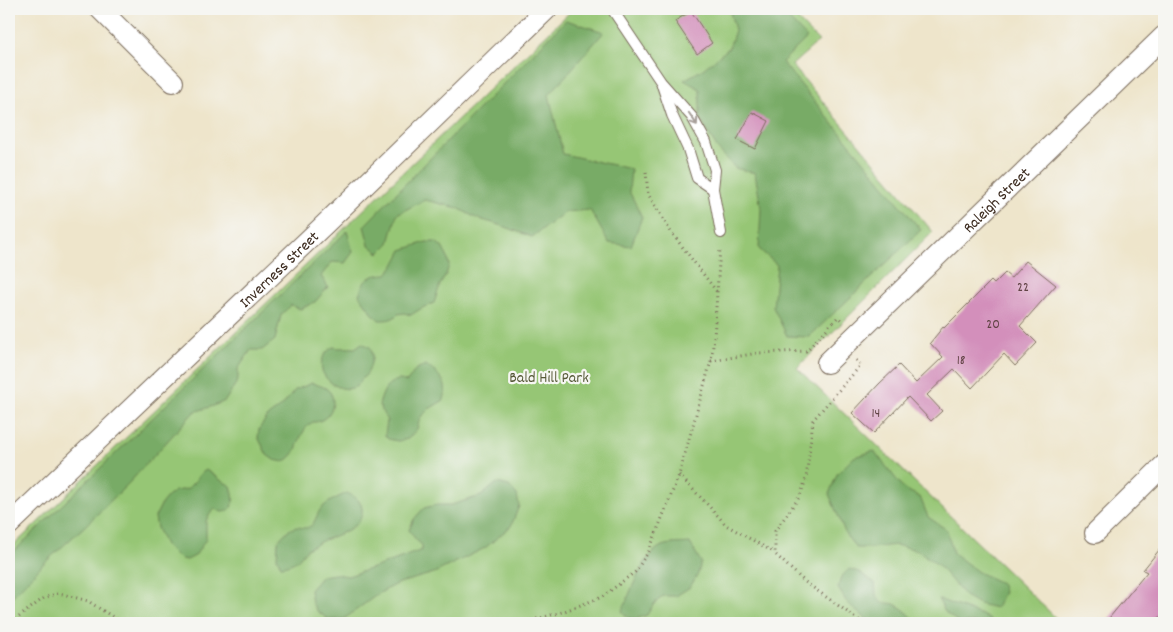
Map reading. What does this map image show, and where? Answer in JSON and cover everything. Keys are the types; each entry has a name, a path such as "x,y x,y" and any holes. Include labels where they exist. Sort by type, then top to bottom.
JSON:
{"street":[{"path":"100,9 173,82"},
{"name":"Inverness Street","path":"9,525 324,225 547,9"},
{"name":"Raleigh Street","path":"827,363 1164,36"},
{"path":"1095,533 1164,465"}],"lane":[{"path":"612,9 661,82 692,117 706,142 715,170 713,190 721,233"},
{"path":"661,82 672,115 688,149 697,178 713,190"}],"path":[{"path":"646,172 648,194 671,232 718,293"},
{"path":"522,623 562,612 602,597 635,572 649,551 679,475 711,361 718,293 721,233"},
{"path":"711,361 758,353 806,351 838,317 856,335"},
{"path":"775,554 775,531 800,496 806,479 813,420 861,365 842,349"},
{"path":"679,475 726,525 775,554 804,582 863,623"},
{"path":"11,623 44,598 59,593 88,602 122,623"}],"green space":[{"name":"Bald Hill Park","path":"573,9 787,9 819,41 792,65 933,232 797,368 1061,623 9,623 9,550"},
{"path":"729,9 779,9 807,38 782,62 921,230 809,337 787,336 773,307 777,265 759,249 761,208 755,173 735,168 717,148 700,119 700,89 684,80 703,69 729,48 735,30"},
{"path":"566,20 604,32 549,95 563,154 631,169 629,191 642,217 631,246 609,243 590,210 565,212 532,237 476,218 458,208 425,200 397,214 389,243 379,253 369,245 364,226"},
{"path":"347,231 353,252 345,263 332,262 321,276 328,287 315,302 300,309 291,305 281,315 275,340 262,350 251,350 238,369 238,380 225,401 194,412 129,483 42,565 9,600 9,556"},
{"path":"426,242 436,242 442,247 449,265 434,303 411,315 404,313 390,319 379,320 359,295 363,285 368,278 387,274 402,250"},
{"path":"362,343 370,347 372,353 372,361 367,374 357,386 349,389 333,384 322,371 321,363 325,355 333,347 355,348"},
{"path":"426,365 444,383 444,400 429,409 420,418 417,429 408,439 398,441 388,439 385,435 387,421 379,405 383,393 391,383 399,380 407,382 416,369"},
{"path":"312,383 327,389 331,394 333,405 331,410 323,419 313,422 305,428 293,455 284,462 274,460 267,455 258,437 259,429 268,416 282,406 295,390"},
{"path":"874,451 904,489 920,497 928,517 947,530 953,553 978,572 1001,583 1004,592 996,608 979,604 965,596 938,565 917,550 895,545 856,548 846,535 829,494 837,474 854,457"},
{"path":"206,470 231,486 233,502 229,511 222,512 215,509 210,514 206,521 206,539 195,556 187,560 181,559 165,545 157,528 155,517 168,496 175,491 187,489"},
{"path":"497,483 509,486 517,495 519,506 511,526 485,548 434,573 396,584 378,594 344,619 329,620 317,611 312,603 310,590 322,576 335,574 348,576 422,550 422,545 409,530 414,519 424,508 436,505 451,505 481,496"},
{"path":"347,493 360,503 362,509 358,522 345,531 308,548 295,562 281,566 277,558 278,541 282,536 294,528 311,526 323,507"},
{"path":"690,543 701,562 698,574 690,587 676,596 663,596 653,605 647,615 636,619 628,618 622,611 638,575 649,557 662,546"},
{"path":"849,569 859,572 875,583 876,595 882,603 897,605 917,623 872,623 855,610 846,601 838,588 841,577"},
{"path":"938,599 982,615 995,623 959,623 945,612"}],"building":[{"path":"691,11 712,43 697,54 675,21"},
{"path":"752,112 769,121 755,149 737,140"},
{"path":"1026,261 1056,285 1020,326 1037,343 1015,366 1004,354 972,388 954,369 927,395 942,411 931,421 908,397 874,433 852,413 899,365 916,383 943,357 930,343 943,327 991,281 994,284 1005,273 1011,278"},
{"path":"1164,544 1164,612 1155,623 1105,623 1147,572 1143,570"}]}
